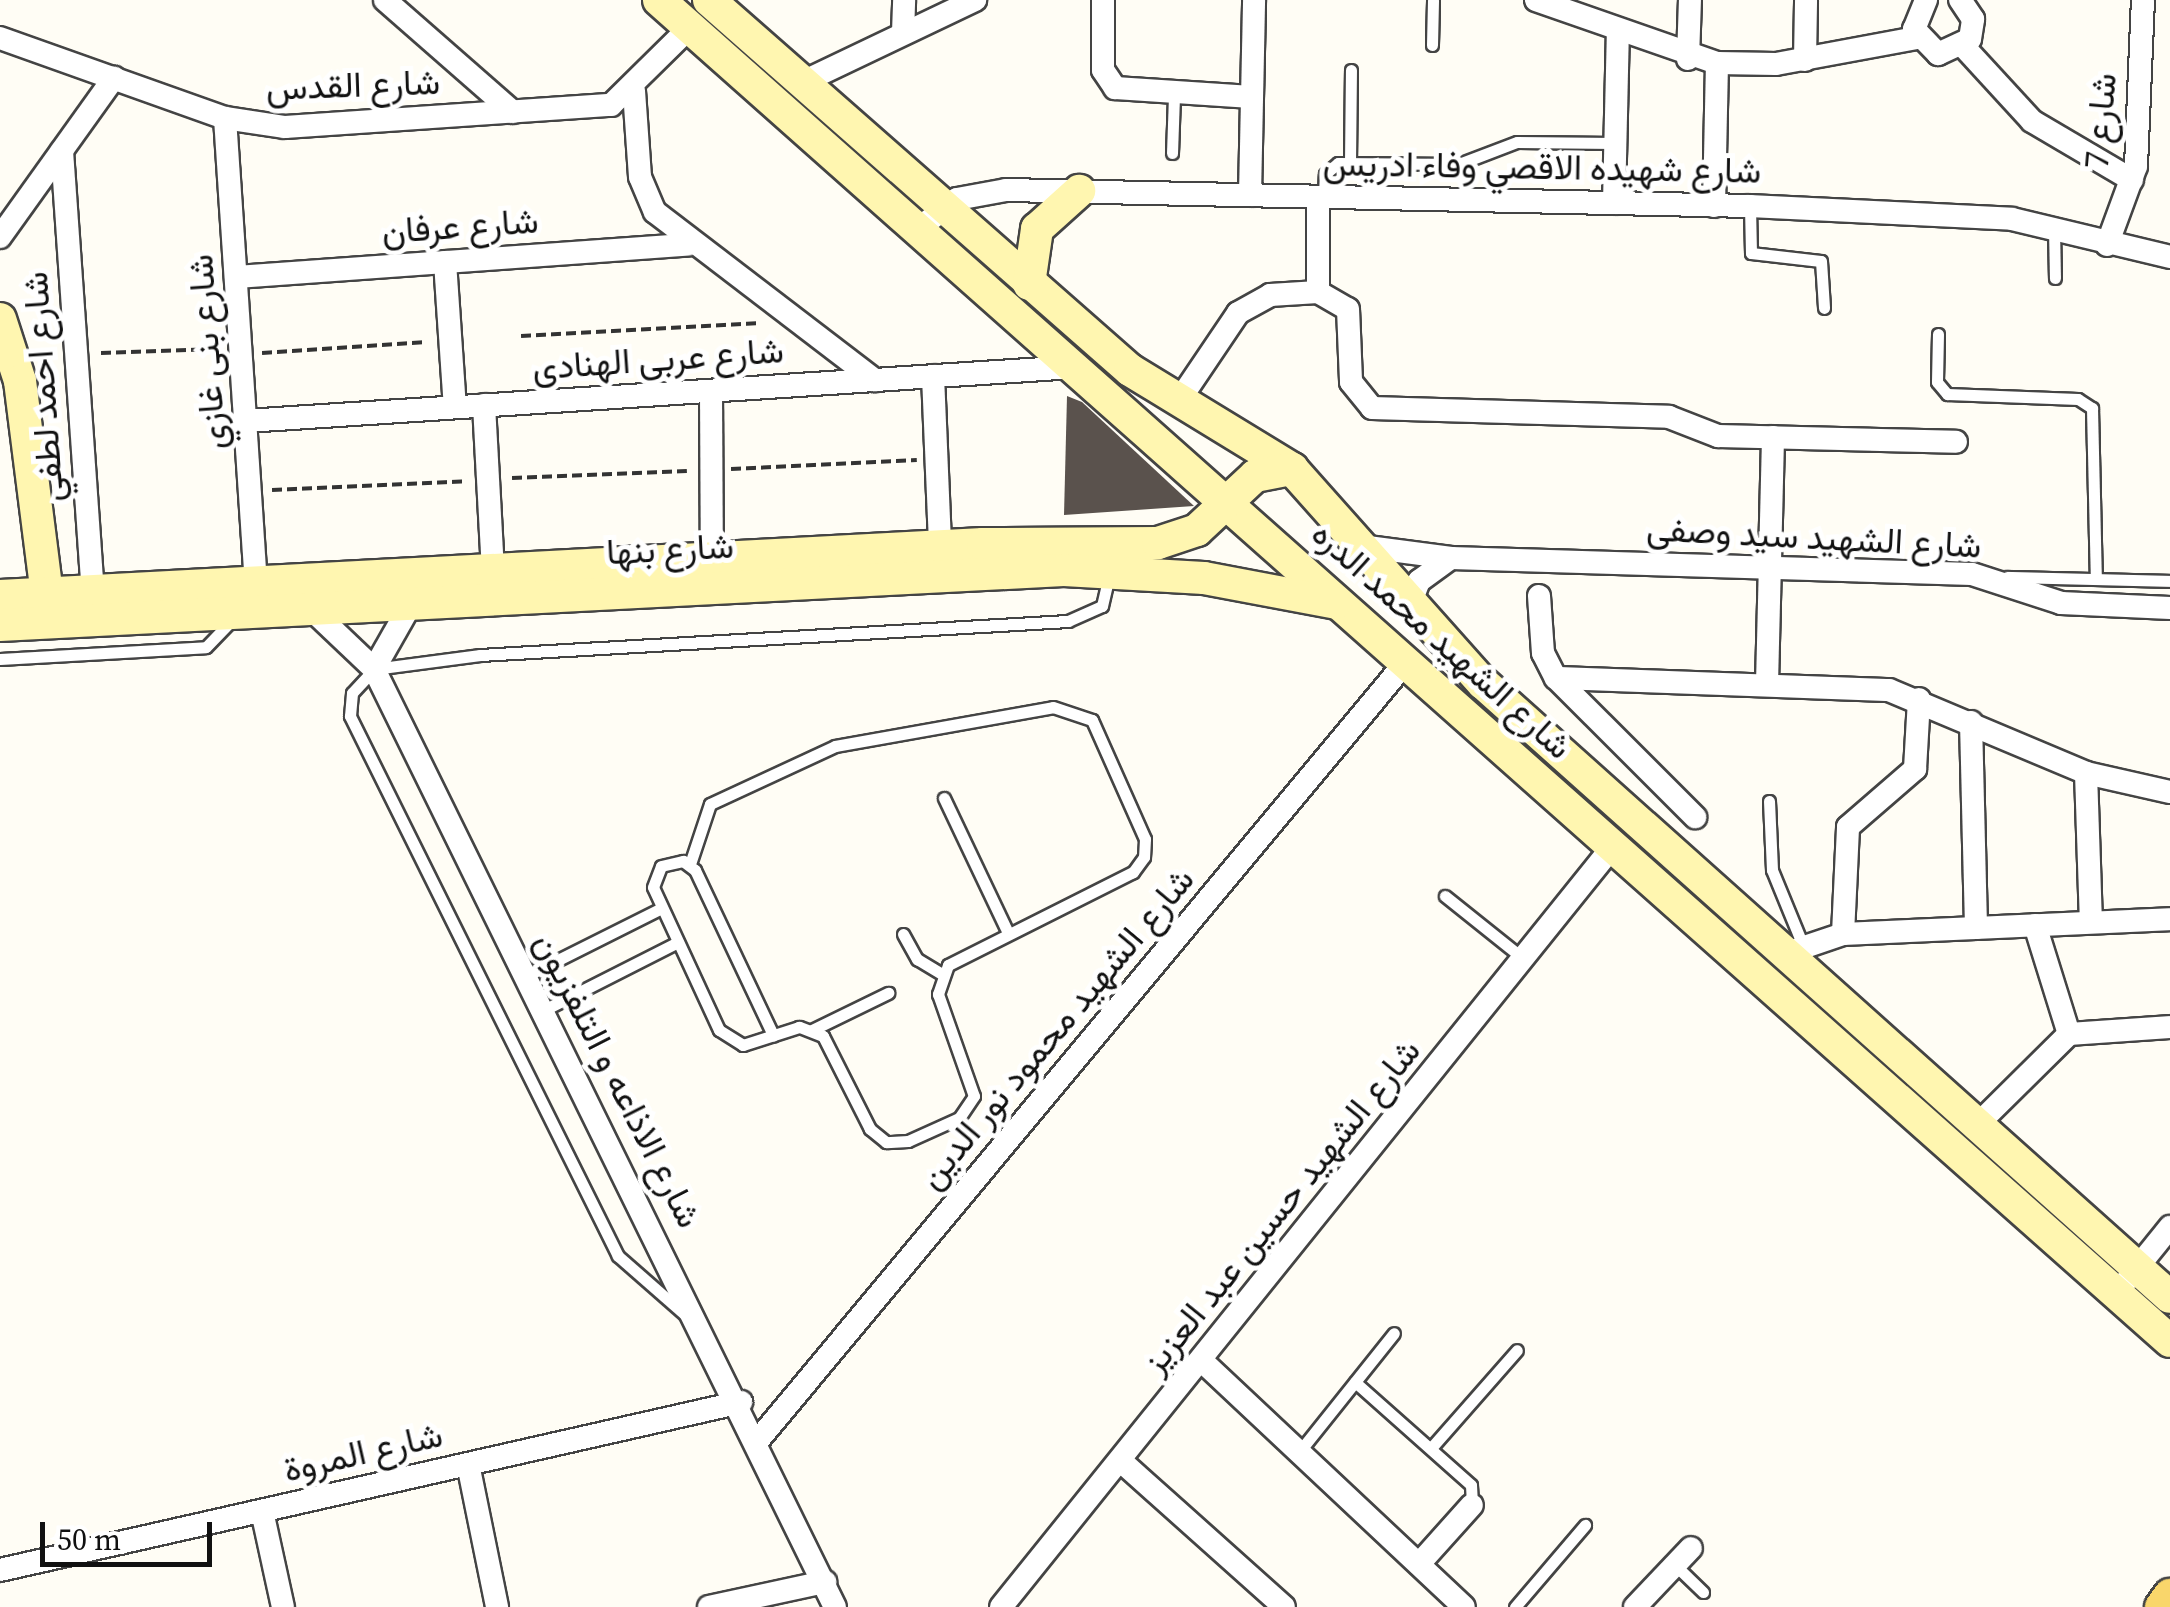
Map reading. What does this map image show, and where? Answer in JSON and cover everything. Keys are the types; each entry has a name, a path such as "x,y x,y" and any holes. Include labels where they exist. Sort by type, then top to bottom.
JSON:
{"main road":[{"name":"شارع الشهيد محمد الدره","path":"658,0 930,218 1028,284 1178,402 1292,469 1409,606 1483,683 1793,949 1954,1121 2127,1281 2170,1297"},
{"name":"شارع الشهيد محمد الدره","path":"709,0 804,82 1074,367 1613,846 1954,1121 2127,1281 2170,1341"},
{"path":"1028,284 1038,229 1078,192"},
{"path":"0,320 20,380 48,608"},
{"name":"شارع بنها","path":"0,625 48,608 256,582 940,546 1158,544 1197,530 1255,476 1292,469"},
{"name":"شارع بنها","path":"94,605 236,610 1110,571 1342,604"},
{"name":"شارع بنها","path":"0,596 48,608"},
{"path":"1460,710 1483,683"},
{"path":"2162,1607 2170,1596"}],"street":[{"path":"385,0 513,112"},
{"path":"903,33 904,0"},
{"path":"804,82 974,0"},
{"path":"1102,0 1108,80 1125,92 1252,98"},
{"path":"1250,195 1254,0"},
{"path":"1536,0 1688,59 1718,63 1805,60 1916,38 1938,54 1964,47"},
{"path":"1688,59 1690,0"},
{"path":"1805,60 1806,0"},
{"path":"1916,38 1914,21 1926,0"},
{"name":"شارع 7","path":"2108,245 2132,180 2143,0"},
{"path":"1964,47 1974,20 1965,1"},
{"path":"690,28 634,92 642,187 688,245 875,380"},
{"path":"1614,203 1618,30"},
{"name":"شارع القدس","path":"0,38 226,118 285,127 604,106 634,92"},
{"path":"1964,47 2032,121 2132,180"},
{"path":"1714,206 1718,63"},
{"path":"0,237 114,78"},
{"name":"شارع بنى غازي","path":"226,118 256,582"},
{"name":"شارع احمد لطفي","path":"62,151 94,605"},
{"name":"شارع شهيده الاقصي وفاء ادريس","path":"930,218 989,191 1750,206 2054,228 2108,245 2170,257"},
{"path":"1318,292 1321,197"},
{"name":"شارع عرفان","path":"237,277 688,245"},
{"path":"445,262 455,407"},
{"path":"1178,402 1238,313 1270,295 1318,292 1348,309 1352,382 1372,408 1669,418 1718,436 1956,442"},
{"name":"شارع عربى الهنادى","path":"246,421 1074,367"},
{"path":"933,376 940,546"},
{"path":"710,391 712,558"},
{"path":"484,405 493,569"},
{"path":"1768,684 1773,437"},
{"name":"شارع الشهيد سيد وصفى","path":"1359,545 1451,558 1987,576 2062,603 2170,608"},
{"path":"1409,606 1419,582 1451,558"},
{"path":"1539,596 1543,654 1556,678 1695,817"},
{"path":"374,668 412,602"},
{"name":"شارع الاذاعه و التلفزيون","path":"309,607 374,668 741,1402 836,1607"},
{"name":"شارع الشهيد محمود نور الدين","path":"759,1439 1406,662"},
{"path":"1556,678 1768,684 1919,699 2086,773 2170,792"},
{"path":"1843,934 1848,826 1915,769 1919,699"},
{"path":"1970,722 1976,928"},
{"path":"2086,773 2091,922"},
{"name":"شارع الشهيد حسين عبد العزيز","path":"1001,1607 1122,1462 1613,846"},
{"path":"1793,949 1843,934 2170,919"},
{"path":"2035,925 2069,1034"},
{"path":"1954,1121 2069,1034 2170,1027"},
{"path":"2127,1281 2170,1227"},
{"path":"1202,1361 1464,1607"},
{"name":"شارع المروة","path":"0,1570 741,1402"},
{"path":"1122,1462 1281,1606"},
{"path":"468,1464 498,1607"},
{"path":"1418,1564 1472,1505"},
{"path":"262,1511 283,1607"},
{"path":"1635,1607 1683,1556"},
{"path":"709,1607 825,1582"}],"lane":[{"path":"1432,45 1434,0"},
{"path":"1350,163 1352,70"},
{"path":"1172,153 1174,96"},
{"path":"1321,197 1328,169 1350,163 1459,164 1517,142 1616,143"},
{"path":"1750,206 1751,253 1821,262 1824,308"},
{"path":"2054,228 2055,278"},
{"path":"1938,334 1937,382 1948,394 2078,399 2092,408 2096,579"},
{"path":"704,1328 640,1285 618,1256 350,716 352,693 374,668 1068,622 1102,606 1110,571"},
{"path":"1987,576 2170,582"},
{"path":"0,659 206,647 228,633 236,610"},
{"path":"773,1035 690,864 710,804 835,746 922,724 1053,707 1087,712 1145,839 1144,857 1133,872 1008,933 942,974"},
{"path":"944,798 1008,933"},
{"path":"1769,802 1770,860 1793,949"},
{"path":"690,864 667,862 656,872 662,908 726,1038 744,1044 812,1030 888,993"},
{"path":"1445,896 1524,959"},
{"path":"526,976 662,908"},
{"path":"903,934 916,958 942,974"},
{"path":"544,1010 678,942"},
{"path":"812,1030 831,1046 876,1137 908,1141 959,1118 974,1096 940,1004 942,974"},
{"path":"1299,1452 1394,1332"},
{"path":"1431,1448 1517,1350"},
{"path":"1355,1382 1471,1485 1472,1505"},
{"path":"1515,1607 1586,1525"},
{"path":"1683,1556 1702,1592"}],"path":[{"path":"521,336 794,321"},
{"path":"76,354 242,351 450,340"},
{"path":"251,491 488,480"}],"building":[{"path":"1067,396 1082,402 1194,506 1064,515"}]}
